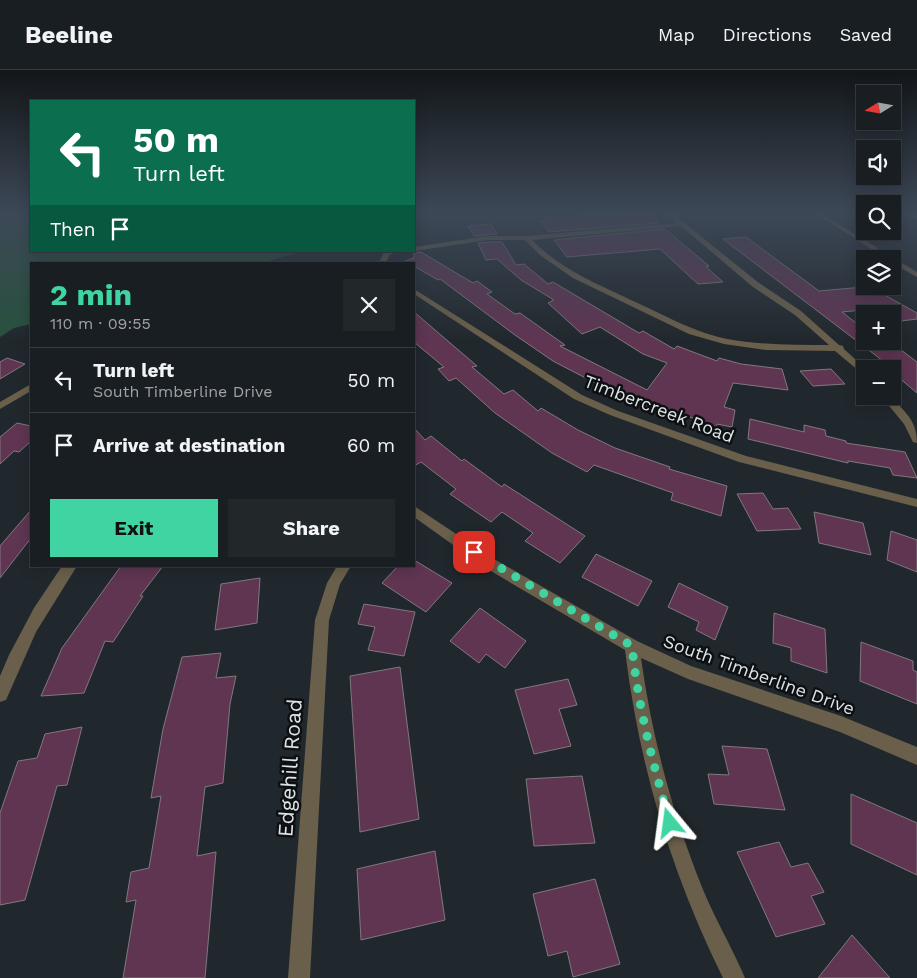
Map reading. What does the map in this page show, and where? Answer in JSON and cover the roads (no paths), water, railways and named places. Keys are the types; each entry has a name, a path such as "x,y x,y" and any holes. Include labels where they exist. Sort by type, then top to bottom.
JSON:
{"street":[{"path":"544,255 576,276 692,332 724,341 766,347 840,348"},
{"path":"721,255 756,284 798,313 856,363"},
{"name":"Timbercreek Road","path":"415,292 578,397 614,413 743,459 917,503"},
{"path":"0,406 30,388"},
{"path":"894,405 908,422 917,439"},
{"name":"South Timberline Drive","path":"415,512 489,563 632,646 688,672 841,724 917,756"},
{"path":"0,694 30,626 50,591 69,567"},
{"name":"Edgehill Road","path":"299,978 322,620 334,583 343,567"},
{"path":"632,646 637,691 648,748 670,823 708,928 734,978"}],"lane":[{"path":"901,265 917,275"}]}
